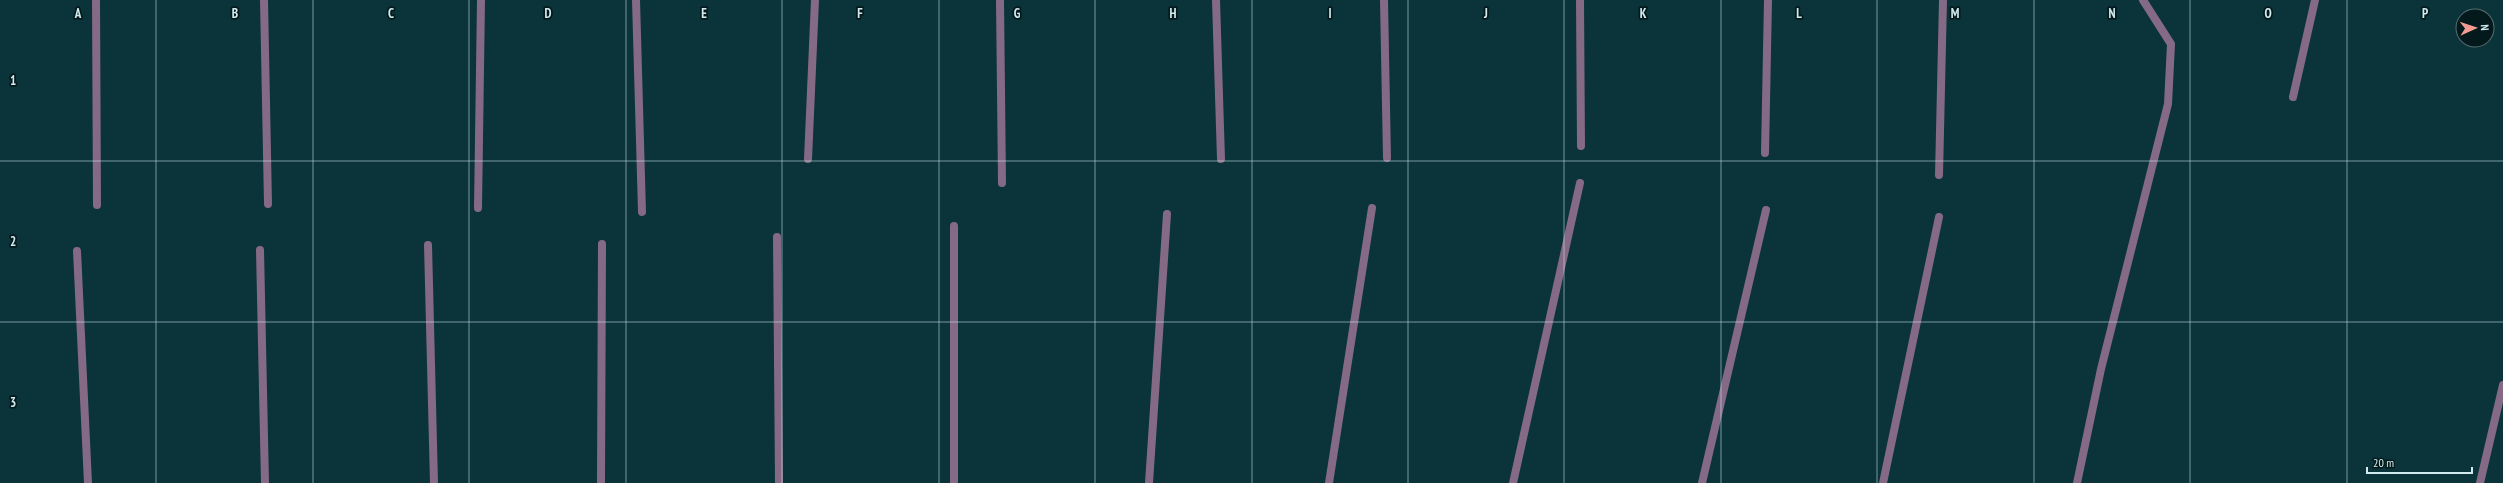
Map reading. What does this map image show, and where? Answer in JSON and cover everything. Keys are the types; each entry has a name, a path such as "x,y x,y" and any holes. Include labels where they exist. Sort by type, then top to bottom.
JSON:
{"street":[{"path":"96,0 97,205"},
{"path":"264,0 268,204"},
{"path":"478,208 481,0"},
{"path":"636,0 642,212"},
{"path":"808,159 815,0"},
{"path":"1000,0 1002,183"},
{"path":"1216,0 1221,159"},
{"path":"1384,0 1387,158"},
{"path":"1580,0 1581,146"},
{"path":"1765,153 1768,0"},
{"path":"1939,175 1943,0"},
{"path":"2077,483 2103,362 2168,104 2171,44 2143,0"},
{"path":"2293,97 2315,0"},
{"path":"1513,483 1580,183"},
{"path":"1329,483 1372,208"},
{"path":"1702,483 1766,210"},
{"path":"1149,483 1167,214"},
{"path":"1883,483 1939,217"},
{"path":"954,226 954,483"},
{"path":"777,237 779,483"},
{"path":"601,483 602,244"},
{"path":"428,245 434,483"},
{"path":"260,250 265,483"},
{"path":"77,251 88,483"},
{"path":"2480,483 2503,385"}]}
